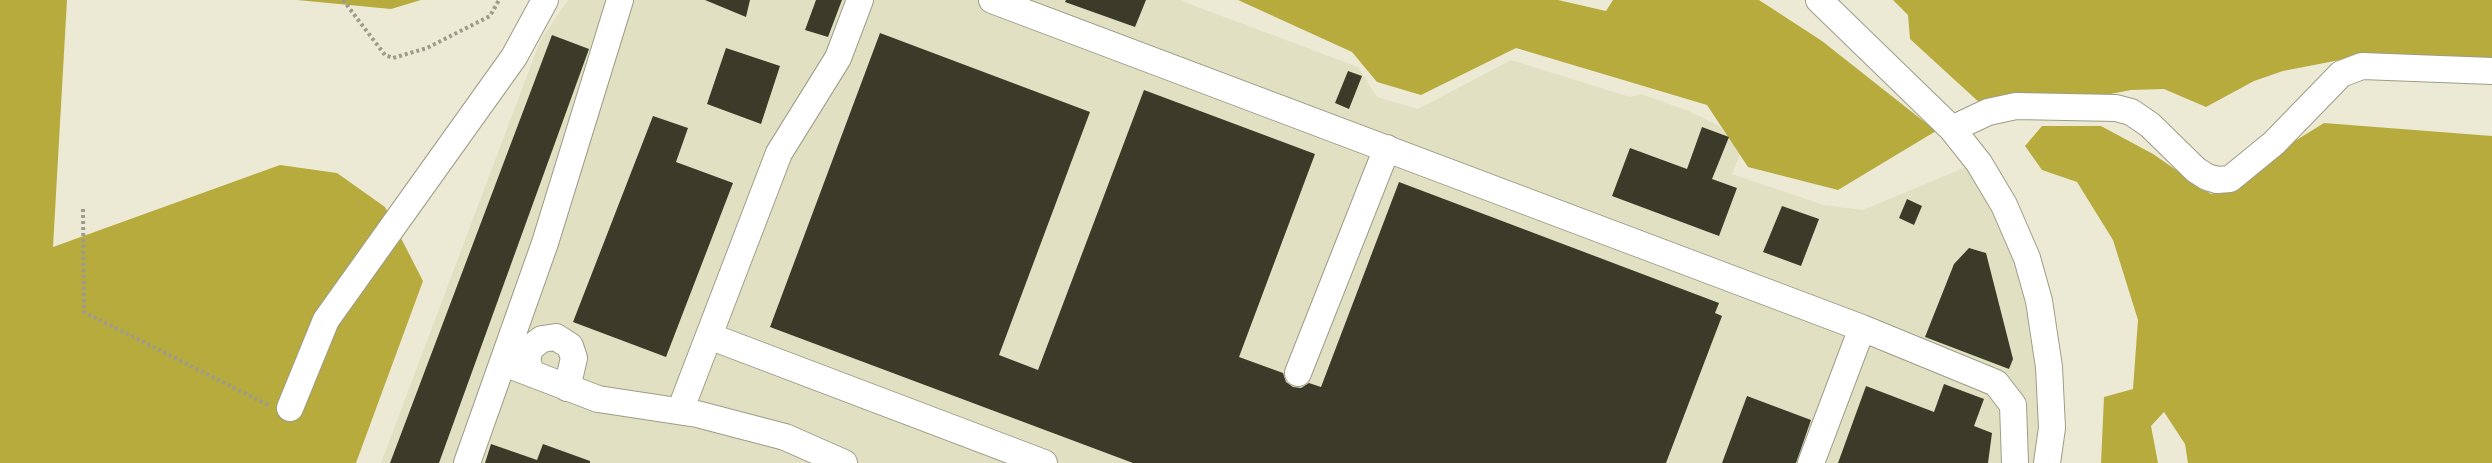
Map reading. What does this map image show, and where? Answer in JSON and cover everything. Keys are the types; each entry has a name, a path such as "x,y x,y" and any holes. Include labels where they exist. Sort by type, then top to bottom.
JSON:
{"street":[{"path":"290,408 326,320 514,57 545,0"},
{"path":"466,463 504,363 545,243 620,0"},
{"path":"680,411 779,153 838,58 860,0"},
{"path":"993,0 1862,328 1996,383 2013,405 2016,463"},
{"path":"1820,0 1952,129 1979,163 2004,205 2027,258 2039,302 2049,367 2052,428 2047,463"},
{"path":"1952,129 1988,112 2016,105 2116,108 2131,112 2150,124 2196,170 2207,177 2217,180 2230,179 2274,143 2341,74 2362,66 2492,71"},
{"path":"1298,373 1387,148"},
{"path":"1811,463 1862,328"},
{"path":"709,336 1044,463"},
{"path":"532,374 527,360 530,348 542,339 556,338 570,346 574,358 567,388"},
{"path":"504,363 598,399 698,414 785,437 844,463"}],"path":[{"path":"344,0 385,55 393,58 428,48 490,16 499,0"},
{"path":"83,209 84,312 279,410 290,408"}],"shaded area":[{"path":"0,0 67,0 53,247 280,165 337,173 385,207 423,281 356,463 0,463"},
{"path":"297,0 421,0 391,9"},
{"path":"568,0 1179,0 1358,67 1377,97 1418,109 1511,60 1630,97 1641,94 1689,111 1719,126 1741,152 1732,174 1824,205 1863,210 1966,167 1984,194 2000,227 2017,271 2034,338 2039,372 2037,463 381,463 540,41"},
{"path":"1238,0 1558,0 1606,11 1613,0 1759,0 1822,41 1936,131 1838,190 1748,167 1707,105 1516,48 1421,95 1377,82 1352,52"},
{"path":"1893,0 2492,0 2492,61 2350,58 2283,71 2254,81 2206,107 2164,89 2131,90 2095,97 1981,104 1910,39 1908,15"},
{"path":"2324,123 2492,136 2492,463 2188,463 2185,444 2164,412 2151,426 2158,463 2101,463 2104,397 2133,389 2138,320 2113,240 2077,182 2042,170 2025,146 2042,126 2101,126 2153,154 2211,194 2240,188 2295,141"}],"building":[{"path":"705,0 750,0 746,17"},
{"path":"816,0 842,0 828,37 805,30"},
{"path":"1066,0 1146,0 1135,27 1065,2"},
{"path":"880,33 1090,112 999,355 1038,370 1144,90 1315,154 1239,357 1283,373 1286,382 1293,387 1301,388 1309,383 1321,387 1399,182 1719,303 1715,313 1722,316 1666,463 1133,463 770,327"},
{"path":"552,35 589,49 439,463 390,463"},
{"path":"726,48 780,66 761,124 707,104"},
{"path":"1348,71 1362,76 1349,109 1335,103"},
{"path":"653,116 688,128 676,162 733,183 666,357 573,322"},
{"path":"1702,127 1729,137 1712,179 1737,188 1719,236 1612,196 1630,148 1687,169"},
{"path":"1907,199 1922,206 1914,225 1899,218"},
{"path":"1782,206 1819,219 1801,266 1763,252"},
{"path":"1969,248 1986,253 2013,359 2009,369 1925,337 1954,264"},
{"path":"1944,384 1984,399 1974,426 1992,433 1988,463 1838,463 1866,386 1934,412"},
{"path":"1747,396 1811,420 1796,463 1722,463"},
{"path":"491,444 537,460 543,444 590,461 590,463 485,463"}]}
